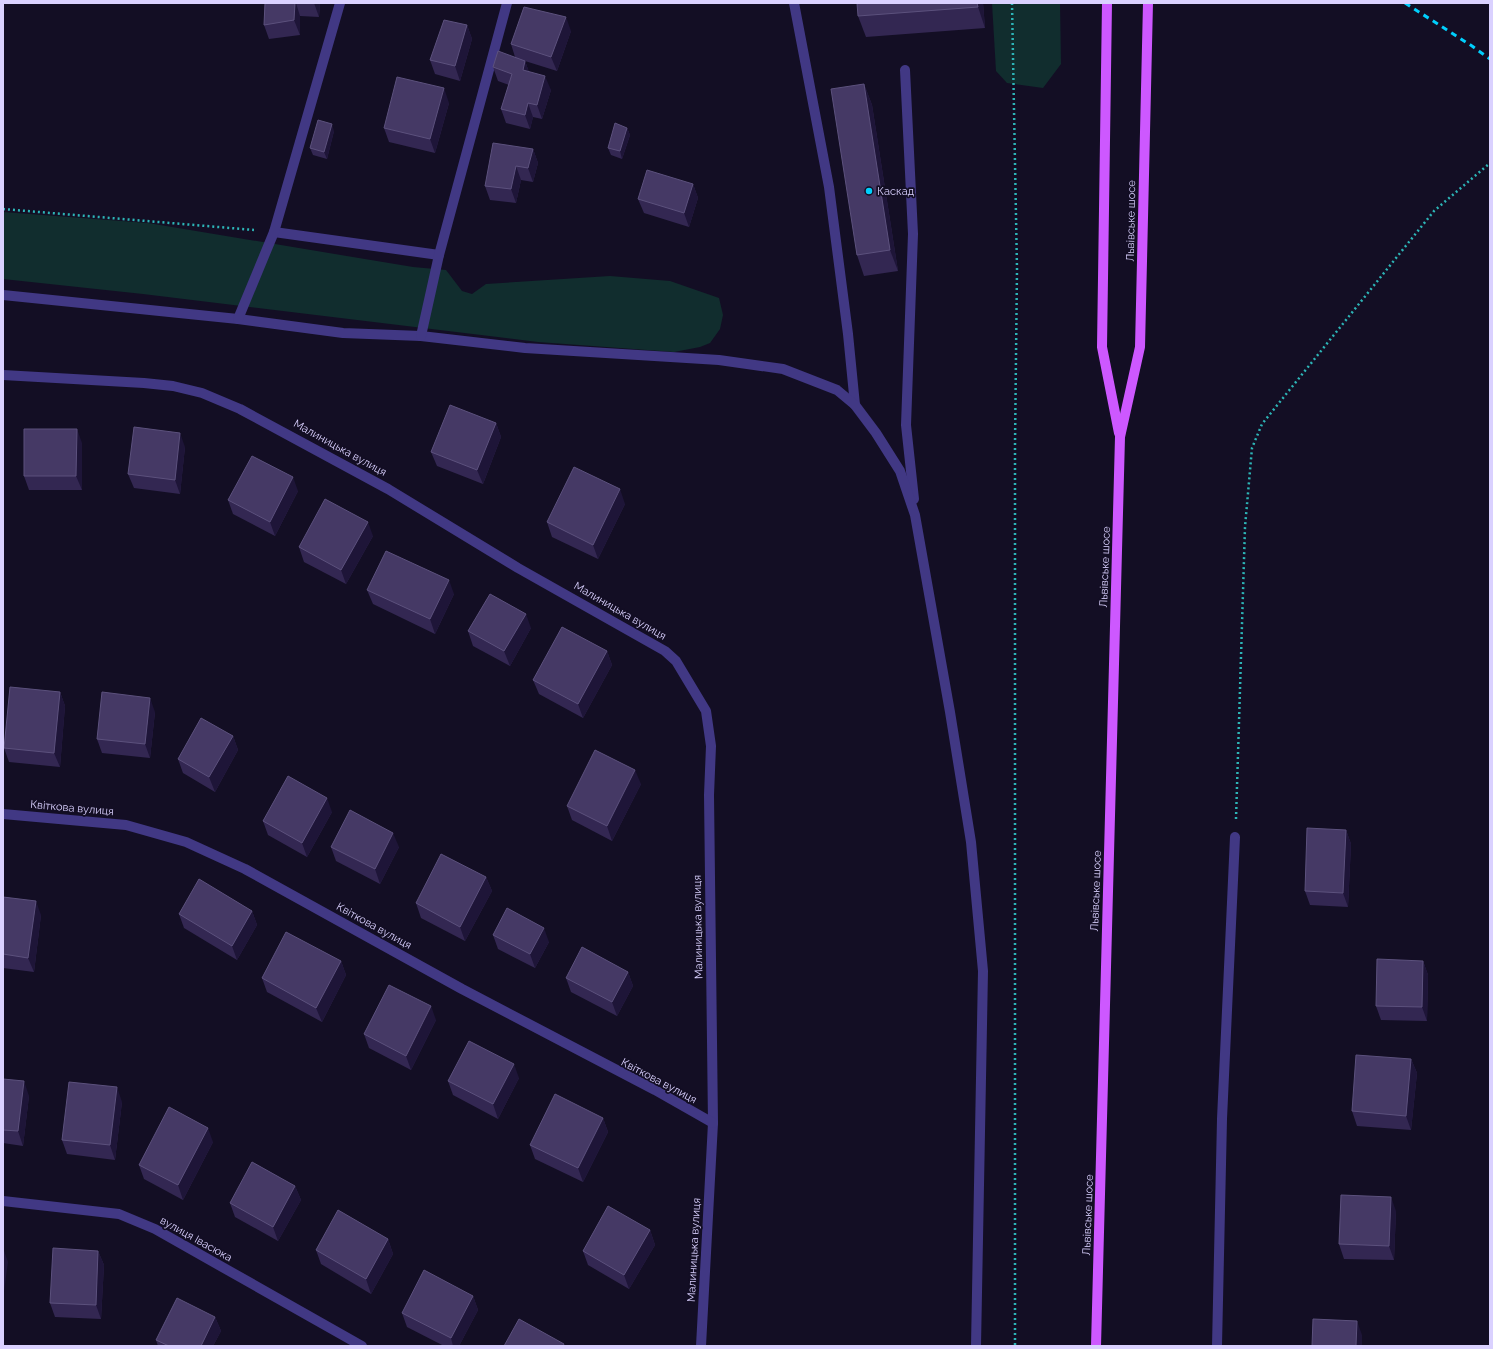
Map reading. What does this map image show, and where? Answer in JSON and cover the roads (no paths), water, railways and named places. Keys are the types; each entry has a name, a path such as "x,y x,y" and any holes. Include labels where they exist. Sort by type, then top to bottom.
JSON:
{"main road":[{"name":"Львівське шосе","path":"1107,3 1102,347 1120,437"},
{"name":"Львівське шосе","path":"1096,1346 1120,437 1140,347 1148,3"}],"street":[{"path":"238,319 274,232 340,3"},
{"path":"421,336 439,255 507,3"},
{"path":"794,3 829,187 848,334 855,405"},
{"path":"905,70 913,234 906,425 915,515 950,712 971,842 983,971 976,1346"},
{"path":"274,232 439,255"},
{"path":"3,295 238,319 343,333 421,336 525,348 719,360 783,369 837,390 855,405 876,433 900,471 915,515"},
{"name":"Малиницька вулиця","path":"3,375 108,380 173,386 202,393 234,406 284,431 388,489 518,568 665,651 676,661 706,711 711,746 709,795 713,1123 701,1346"},
{"name":"Квіткова вулиця","path":"3,814 126,825 186,842 245,869 462,989 655,1090 713,1123"},
{"path":"1217,1346 1222,1119 1236,837"},
{"name":"вулиця Івасюка","path":"3,1201 119,1214 155,1229 362,1346"}],"railway":[{"path":"1405,3 1490,59"}],"place":[{"name":"Каскад","path":"869,191"}]}
